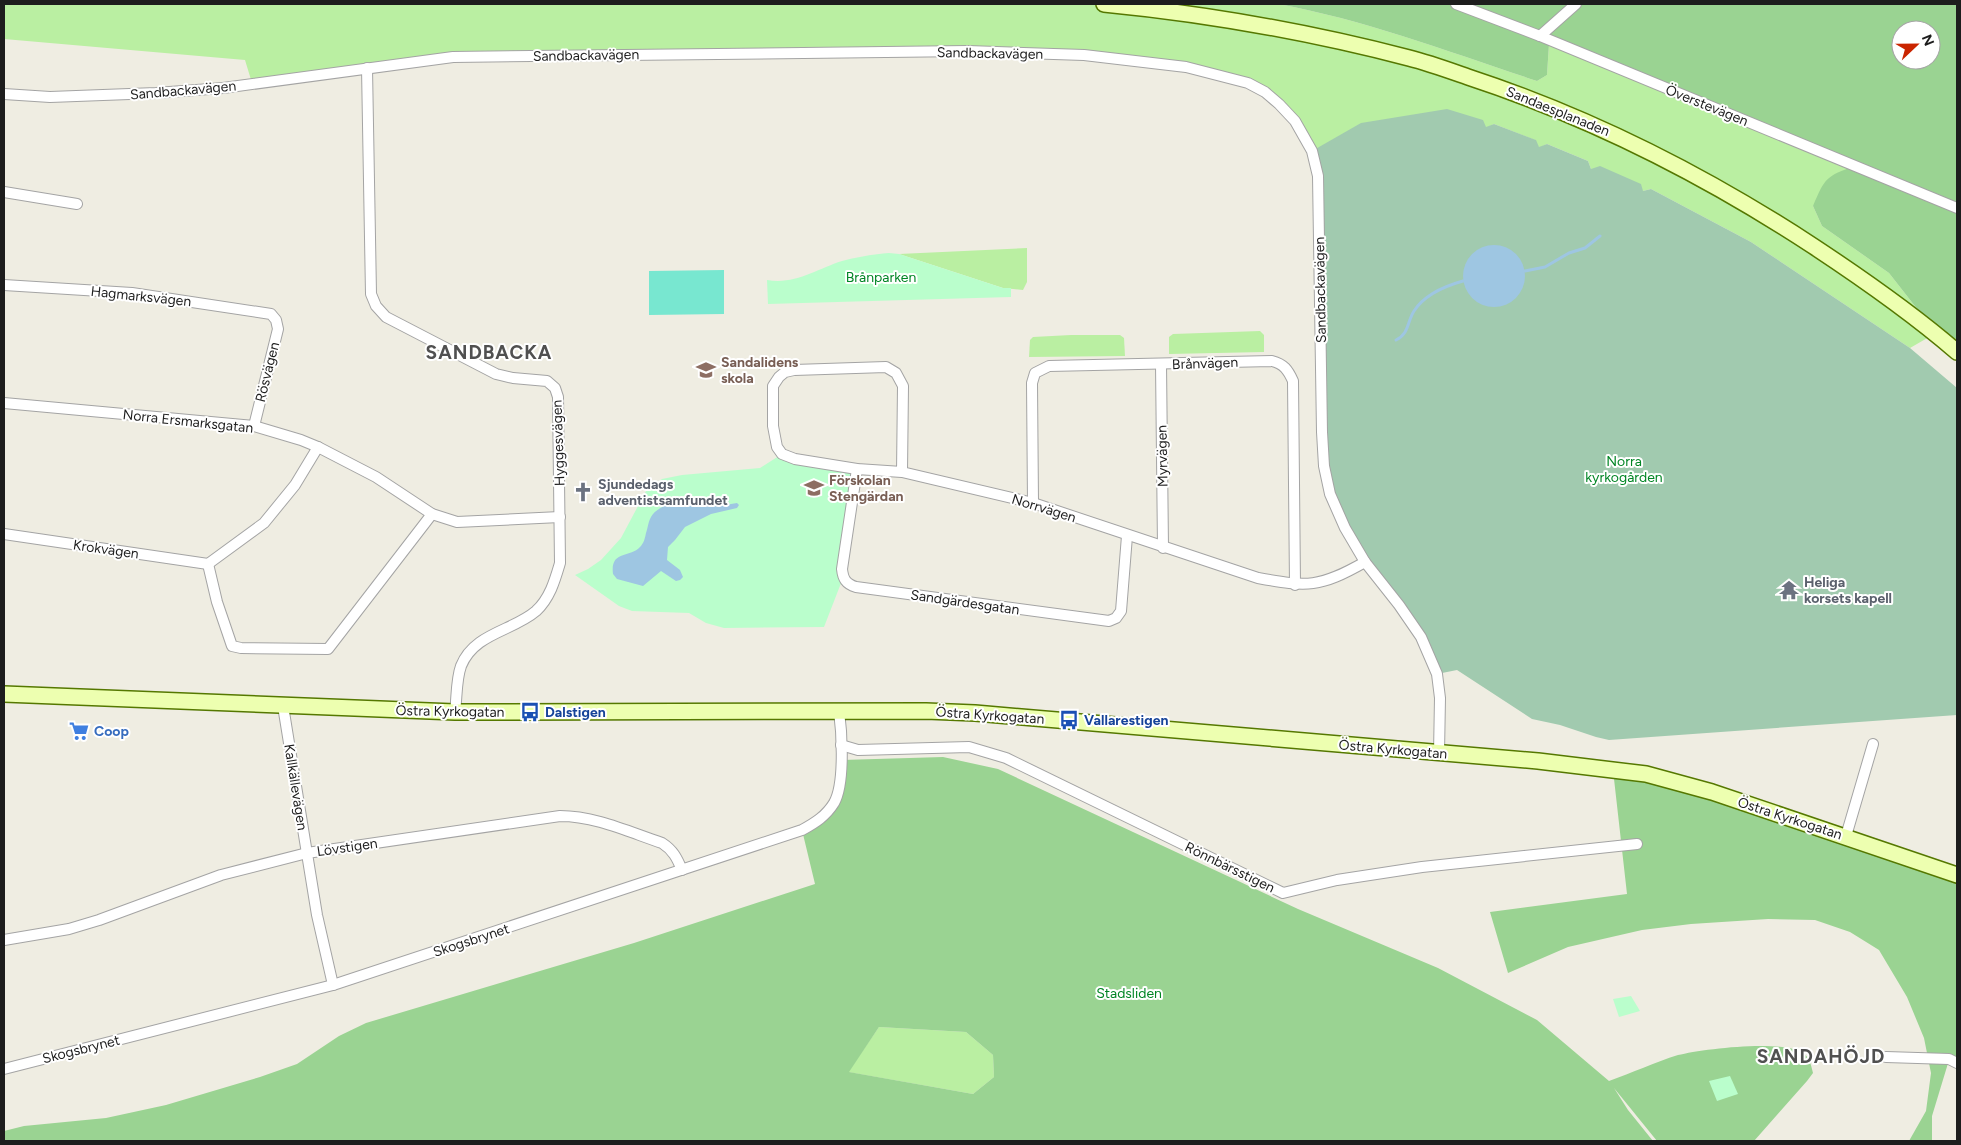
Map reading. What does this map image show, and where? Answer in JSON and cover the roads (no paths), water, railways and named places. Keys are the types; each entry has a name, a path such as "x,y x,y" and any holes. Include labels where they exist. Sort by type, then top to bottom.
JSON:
{"street":[{"name":"Sandaesplanaden","path":"1104,4 1177,11 1305,34 1411,58 1522,95 1612,133 1687,171 1776,222 1866,281 1936,333 1957,352"},
{"name":"Överstevägen","path":"1456,4 1540,36 1957,208"},
{"path":"1540,36 1576,4"},
{"name":"Sandbackavägen","path":"4,94 50,97 156,94 223,88 461,56 968,51 1115,58 1186,67 1248,83 1265,92 1279,104 1294,122 1312,151 1318,176 1324,466 1330,494 1345,528 1365,562 1399,605 1421,637 1437,674 1440,698 1439,752"},
{"name":"Hyggesvägen","path":"367,68 371,294 376,306 386,317 496,374 513,378 546,381 555,388 558,397 560,563 551,591 538,610 489,636 474,647 464,660 459,676 455,712"},
{"path":"4,192 77,204"},
{"name":"Hagmarksvägen","path":"4,285 132,293 271,314 275,318"},
{"name":"Rösvägen","path":"254,426 278,329 275,318"},
{"name":"Brånvägen","path":"1033,503 1032,383 1035,373 1049,366 1272,361 1281,364 1289,372 1293,381 1295,585"},
{"name":"Myrvägen","path":"1161,364 1163,548"},
{"name":"Norrvägen","path":"902,472 902,386 896,373 886,367 794,370 785,372 779,377 773,386 773,426 777,447 782,454 795,459 857,469 902,472 1033,503 1163,548 1258,578 1295,585 1312,585 1326,581 1365,562"},
{"name":"Norra Ersmarksgatan","path":"4,403 254,426 318,447 376,478 432,514 456,522 560,517"},
{"path":"318,447 295,485 264,523 208,564 217,602 232,646 328,649 432,514"},
{"name":"Sandgärdesgatan","path":"857,469 842,568 843,578 848,584 856,587 1109,622 1116,618 1120,611 1127,536"},
{"name":"Krokvägen","path":"4,534 208,564"},
{"name":"Östra Kyrkogatan","path":"4,694 455,712 926,711 1001,714 1538,761 1646,774 1712,792 1957,875"},
{"name":"Kallkällevägen","path":"283,706 317,915 333,985"},
{"name":"Skogsbrynet","path":"4,1069 333,985 802,830 817,822 834,802 838,790 842,760 839,711"},
{"path":"1846,836 1873,744"},
{"name":"Rönnbärsstigen","path":"841,745 858,750 968,747 1006,758 1283,893 1337,880 1422,867 1637,844"},
{"name":"Lövstigen","path":"4,940 70,929 221,875 307,853 560,816 574,816 662,843 670,848 676,856 682,870"},
{"path":"1886,1057 1949,1059 1957,1063"}],"waterway":[{"path":"1525,271 1545,267 1569,253 1585,248 1600,236"},
{"path":"1396,340 1406,331 1414,311 1424,300 1442,288 1463,281"}],"place":[{"name":"Sandalidens skola","path":"706,370"},
{"name":"Förskolan Stengärdan","path":"814,488"},
{"name":"Sjundedags adventistsamfundet","path":"583,492"},
{"name":"Heliga korsets kapell","path":"1789,590"},
{"name":"Dalstigen","path":"530,712"},
{"name":"Vallarestigen","path":"1069,720"},
{"name":"Coop","path":"79,731"}],"district":[{"name":"SANDBACKA","path":"489,352"},
{"name":"SANDAHÖJD","path":"1821,1056"}],"park label":[{"name":"Brånparken","path":"881,277"},
{"name":"Norra kyrkogården","path":"1624,470"},
{"name":"Stadsliden","path":"1129,993"}]}
